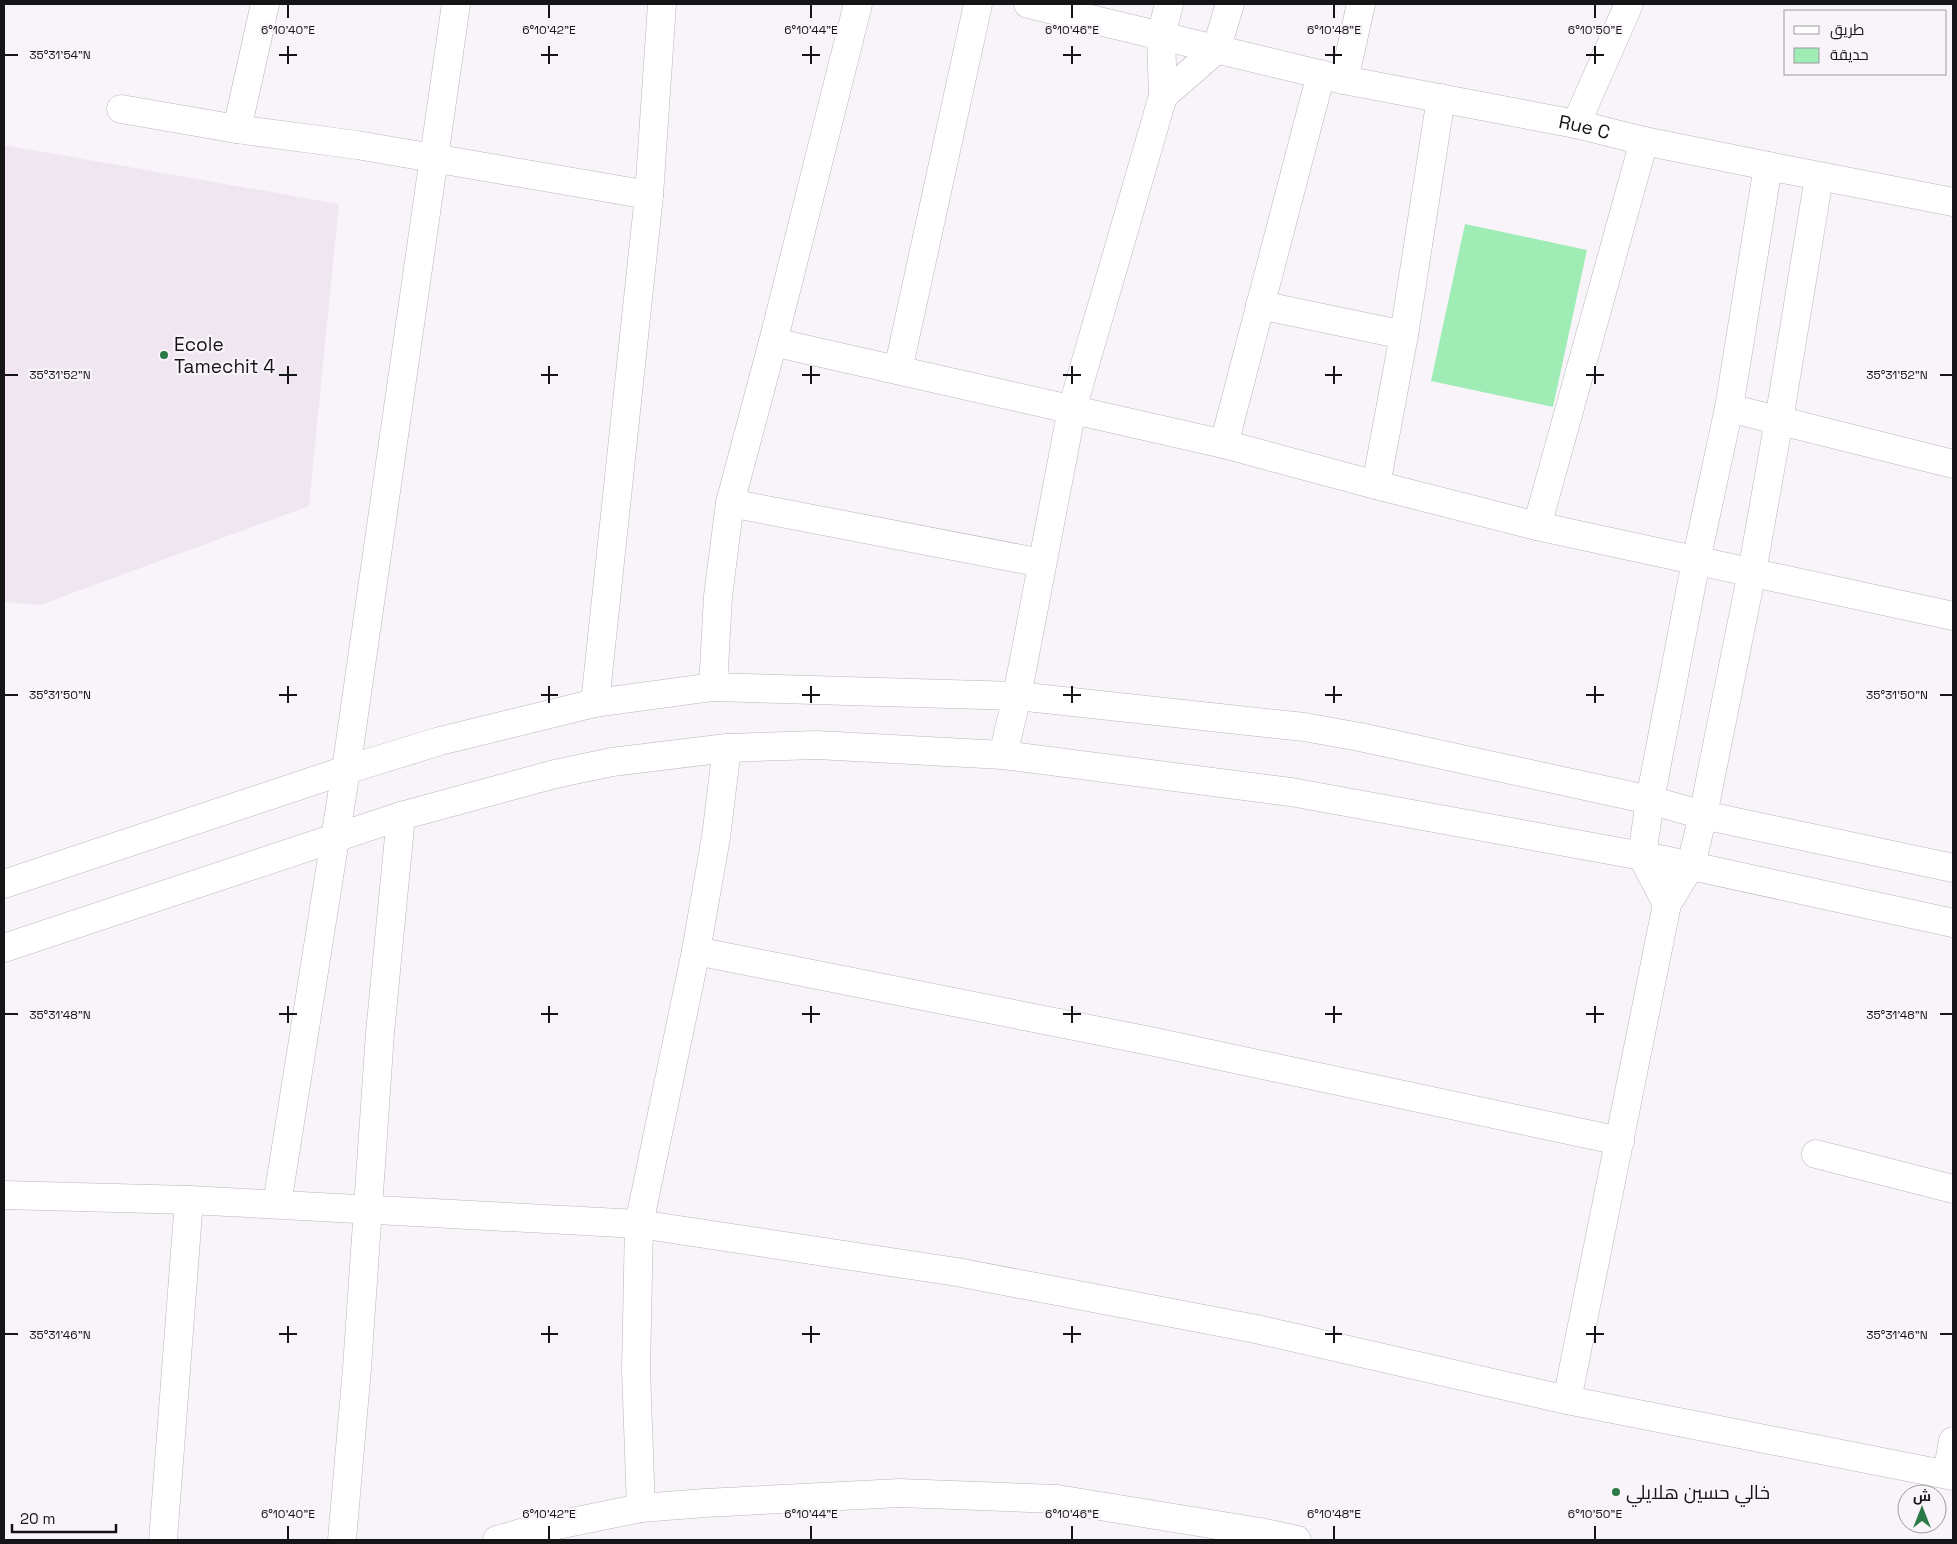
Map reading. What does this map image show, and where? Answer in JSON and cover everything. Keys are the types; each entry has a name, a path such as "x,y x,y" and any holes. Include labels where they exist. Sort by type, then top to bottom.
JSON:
{"main road":[{"path":"237,129 265,4"},
{"path":"277,1204 346,770 456,4"},
{"path":"595,703 648,195 662,4"},
{"path":"713,687 718,596 730,503 773,342 858,4"},
{"path":"898,370 978,4"},
{"name":"Rue C","path":"1028,4 1332,77 1576,124 1819,177 1953,202"},
{"path":"1003,755 1017,696 1072,409 1163,96 1160,36 1169,4"},
{"path":"1163,96 1216,50 1230,4"},
{"path":"1224,444 1260,305 1332,77 1361,4"},
{"path":"1576,124 1629,4"},
{"path":"1376,485 1404,334 1440,98"},
{"path":"121,110 237,129 357,145 648,195"},
{"path":"1538,526 1644,140"},
{"path":"1667,904 1642,856 1650,800 1696,561 1730,408 1768,166"},
{"path":"1567,1400 1667,904 1691,865 1703,815 1752,572 1819,177"},
{"path":"1260,305 1404,334"},
{"path":"773,342 1224,444 1538,526 1953,616"},
{"path":"1730,408 1953,464"},
{"path":"730,503 1042,563"},
{"path":"4,884 346,770 440,741 595,703 713,687 1017,696 1304,727 1360,737 1650,800 1703,815 1953,868"},
{"path":"4,948 200,884 334,837 401,816 555,774 612,762 727,748 817,745 1003,755 1291,792 1691,865 1953,923"},
{"path":"640,1508 636,1370 639,1224 696,951 716,837 727,748"},
{"path":"342,1540 357,1368 380,1033 401,816"},
{"path":"696,951 1150,1041 1620,1140"},
{"path":"1816,1154 1953,1189"},
{"path":"4,1195 277,1204 639,1224 957,1272 1227,1323 1567,1400 1950,1475 1953,1441"},
{"path":"163,1540 189,1200"},
{"path":"497,1540 528,1531 640,1508 900,1493 1056,1499 1260,1532 1297,1540"}],"shaded area":[{"name":"Ecole Tamechit 4","path":"4,145 339,204 309,506 40,605 4,602"}],"green space":[{"path":"1465,224 1587,250 1553,407 1431,381"}],"place":[{"name":"Ecole Tamechit 4","path":"164,355"},
{"name":"خالي حسين هلايلي","path":"1616,1492"}]}
